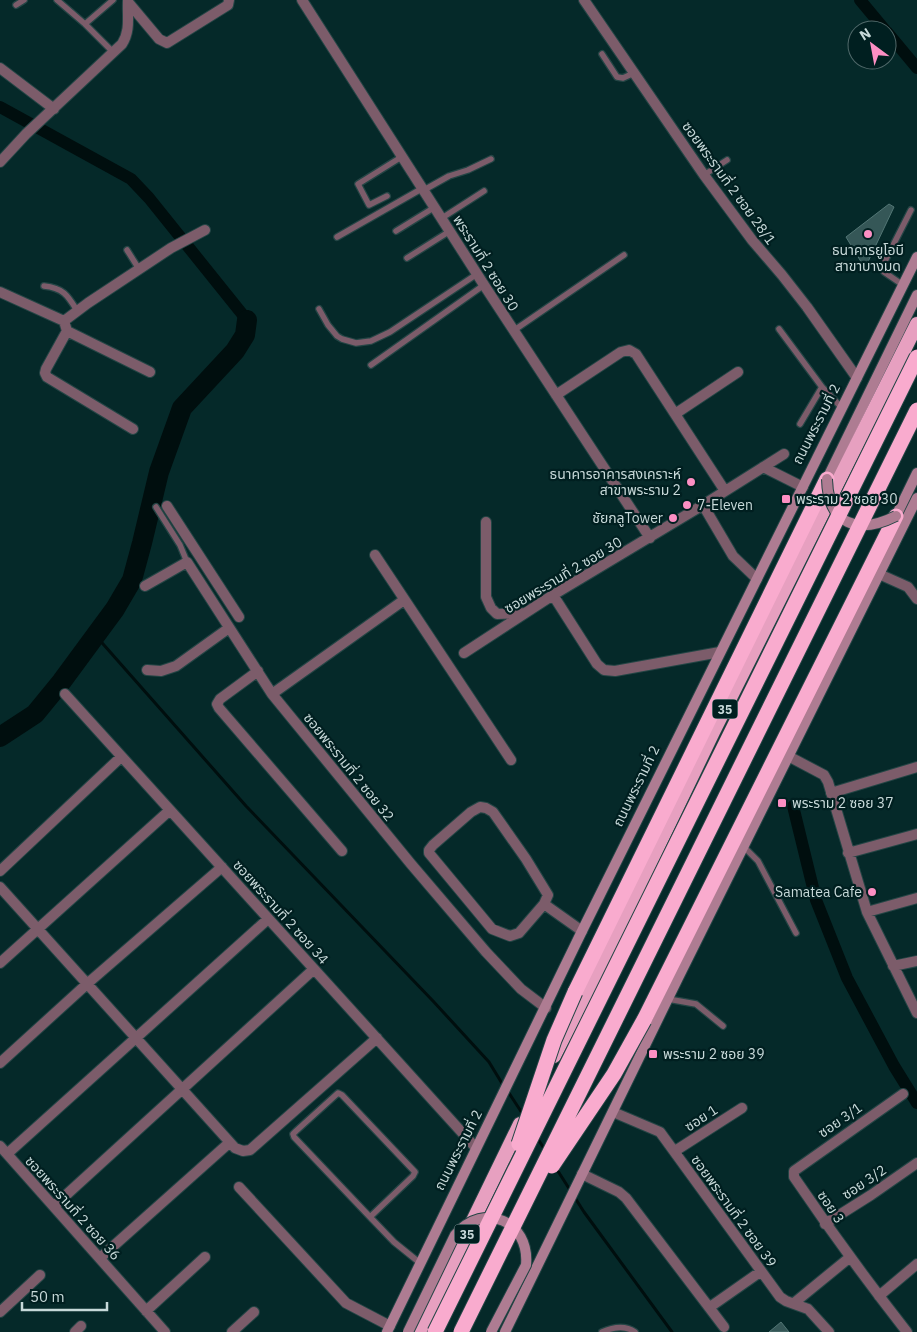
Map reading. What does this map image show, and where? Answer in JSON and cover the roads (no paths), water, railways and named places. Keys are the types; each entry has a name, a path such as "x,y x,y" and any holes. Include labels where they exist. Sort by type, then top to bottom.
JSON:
{"highway":[{"name":"35","path":"419,1332 533,1095 603,961 713,732 917,324"},
{"path":"435,1332 917,357"},
{"path":"461,1332 917,410"},
{"path":"467,1332 917,424"},
{"path":"499,1202 554,1040 567,1008 827,479"},
{"path":"520,1213 603,1091 631,1045 896,516"}],"main road":[{"name":"ถนนพระรามที่ 2","path":"389,1329 582,931 917,257"},
{"path":"917,295 827,479 827,492 830,504 847,521 858,525 884,522 896,516 917,473"},
{"path":"508,1331 563,1211 917,498"},
{"path":"408,1332 455,1235 467,1224 486,1217 504,1221 517,1231 525,1246 527,1256 526,1265 491,1332"}],"street":[{"path":"128,1 159,39 167,43 228,5 229,0"},
{"name":"พระรามที่ 2 ซอย 30","path":"302,0 513,331 650,538"},
{"name":"ซอยพระรามที่ 2 ซอย 28/1","path":"584,0 704,175 752,240 808,308 857,378"},
{"path":"0,162 4,150 42,121 114,52 127,37 129,23 128,1"},
{"path":"0,68 54,109"},
{"path":"134,429 47,377 46,369 66,326 88,303 171,248 205,230"},
{"path":"0,292 150,372"},
{"path":"556,395 621,352 629,350 636,354 725,491"},
{"path":"675,414 738,372"},
{"name":"ซอยพระรามที่ 2 ซอย 30","path":"464,654 553,595 650,538 784,454"},
{"path":"763,467 803,487"},
{"path":"703,505 733,556 757,579"},
{"path":"167,506 239,617"},
{"path":"486,522 486,597 491,608 498,614 525,613"},
{"path":"375,555 511,760"},
{"path":"145,586 187,562"},
{"name":"ซอยพระรามที่ 2 ซอย 32","path":"187,562 272,694 411,864 486,952 521,989 546,1008"},
{"path":"195,576 208,569"},
{"path":"879,574 908,587 917,600"},
{"path":"553,595 597,664 604,670 615,670 720,652"},
{"path":"272,694 404,600"},
{"path":"146,670 162,671 176,666 229,628"},
{"path":"258,671 220,700 219,708 342,851"},
{"name":"ซอยพระรามที่ 2 ซอย 34","path":"65,694 476,1148"},
{"path":"788,756 824,775 867,912 917,1013"},
{"path":"0,871 122,757"},
{"path":"831,793 917,767"},
{"path":"480,807 486,808 492,812 526,859 547,893 548,897 544,904 519,933 510,936 499,933 492,929 429,853 429,850 432,845 471,812 480,807"},
{"path":"0,963 170,810"},
{"path":"848,853 917,834"},
{"path":"0,1063 88,983 222,867"},
{"path":"0,887 235,1148 243,1151 250,1150 376,1038"},
{"path":"867,912 917,898"},
{"path":"544,904 582,931"},
{"path":"4,1150 136,1037 268,919"},
{"path":"893,966 917,960"},
{"path":"54,1206 314,969"},
{"name":"ซอย 3/1","path":"794,1171 903,1094"},
{"name":"ซอย 1","path":"675,1151 742,1108"},
{"name":"ซอยพระรามที่ 2 ซอย 39","path":"613,1112 660,1132 780,1297 808,1309 829,1332"},
{"path":"100,1258 229,1143"},
{"name":"ซอยพระรามที่ 2 ซอย 36","path":"4,1150 166,1332"},
{"name":"ซอย 3/2","path":"826,1224 917,1163"},
{"name":"ซอย 3","path":"794,1171 794,1176 849,1258 907,1332"},
{"path":"581,1177 622,1195 724,1327"},
{"path":"240,1187 346,1303 389,1329"},
{"path":"146,1311 205,1257"},
{"path":"794,1303 849,1258"},
{"path":"879,1296 917,1264"},
{"path":"710,1307 760,1272"},
{"path":"0,1312 40,1275"},
{"path":"232,1332 254,1312"}],"lane":[{"path":"16,5 24,0"},
{"path":"58,0 114,52"},
{"path":"85,24 114,0"},
{"path":"602,54 617,77 623,78 634,73"},
{"path":"387,196 370,205 358,184 403,156"},
{"path":"337,237 449,176 468,170 491,159"},
{"path":"704,175 727,160"},
{"path":"442,218 484,191"},
{"path":"396,232 435,207"},
{"path":"903,285 884,272 883,265 911,210"},
{"path":"407,258 450,232"},
{"path":"127,250 139,269"},
{"path":"513,331 624,255"},
{"path":"319,309 328,325 342,340 356,343 371,341 390,332 477,274"},
{"path":"372,365 484,285"},
{"path":"44,286 62,290 78,312"},
{"path":"779,329 822,387 842,408"},
{"path":"800,424 822,387"},
{"path":"156,507 180,545 187,562"},
{"path":"744,847 758,861 796,933"},
{"path":"668,999 696,1004 723,1026"},
{"path":"370,1217 415,1172 338,1093 296,1131 294,1137 370,1217 394,1242 420,1263"},
{"path":"602,1332 619,1327 635,1332"}],"waterway":[{"path":"860,0 877,20"},
{"path":"897,44 917,68"},
{"path":"0,107 131,179 149,198 247,320"},
{"path":"0,737 35,714 115,609 132,580 159,472 182,408 235,351 245,335 247,320"},
{"path":"96,636 246,806 489,1062 503,1085"},
{"path":"793,806 816,900 847,978 894,1066 917,1103"},
{"path":"507,1090 524,1116"},
{"path":"536,1136 545,1150"},
{"path":"556,1168 584,1212 672,1332"}],"place":[{"name":"ธนาคารยูโอบี สาขาบางมด","path":"868,234"},
{"name":"ธนาคารอาคารสงเคราะห์ สาขาพระราม 2","path":"691,482"},
{"name":"พระราม 2 ซอย 30","path":"786,499"},
{"name":"7-Eleven","path":"687,505"},
{"name":"ชัยกลูTower","path":"673,518"},
{"name":"พระราม 2 ซอย 37","path":"782,803"},
{"name":"Samatea Cafe","path":"872,892"},
{"name":"พระราม 2 ซอย 39","path":"653,1054"}]}
